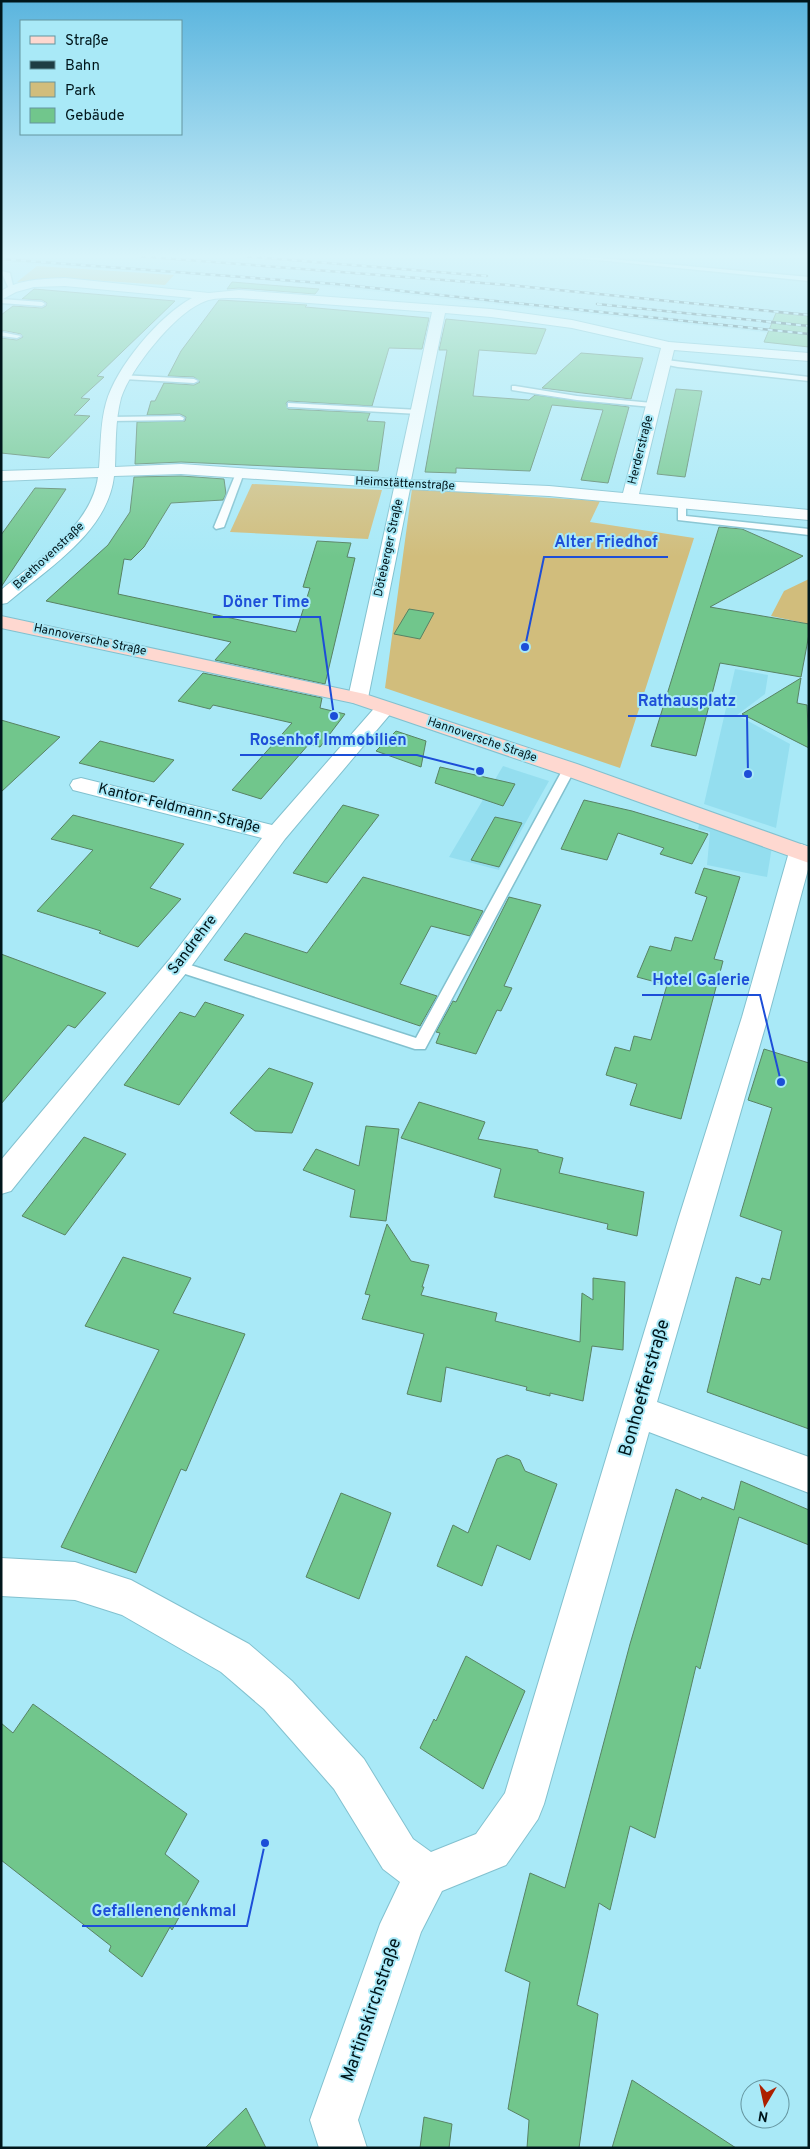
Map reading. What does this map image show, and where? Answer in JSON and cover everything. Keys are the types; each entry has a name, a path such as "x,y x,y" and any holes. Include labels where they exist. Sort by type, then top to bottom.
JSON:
{"street":[{"name":"Beethovenstraße","path":"1,599 72,537 88,519 101,499 106,471 110,419 124,377 140,356"},
{"name":"Döteberger Straße","path":"358,698 430,356"},
{"name":"Herderstraße","path":"630,498 652,405 666,362 665,356"},
{"name":"Heimstättenstraße","path":"1,476 181,469 630,498 809,515"},
{"name":"Hannoversche Straße","path":"1,622 358,698 569,769 805,853"},
{"name":"Sandrehre","path":"1,1182 178,966 277,834 386,708"},
{"name":"Kantor-Feldmann-Straße","path":"80,785 277,834"},
{"name":"Bonhoefferstraße","path":"427,1875 491,1850 523,1804 700,1198 805,853"},
{"path":"638,1412 809,1475"},
{"path":"1,1577 75,1581 131,1599 235,1658 278,1695 349,1774 398,1854 427,1875"},
{"name":"Martinskirchstraße","path":"343,2148 334,2120 402,1924 427,1875"}],"lane":[{"path":"666,362 678,365 809,379"},
{"path":"124,377 194,380"},
{"path":"515,388 577,398 652,405"},
{"path":"291,405 419,412"},
{"path":"110,419 180,418"},
{"path":"219,527 240,473"},
{"path":"682,502 681,518 809,532"},
{"path":"178,966 420,1045 569,769"}],"shaded area":[{"path":"735,669 768,675 765,694 737,715 790,744 776,828 704,804"},
{"path":"503,766 549,781 499,870 449,857"},
{"path":"700,822 772,847 767,877 707,865 710,832 698,829"}],"green space":[{"path":"252,484 382,490 368,539 230,532"},
{"path":"412,489 600,501 590,522 694,538 620,768 385,688"},
{"path":"809,579 809,624 771,616 784,591"}],"building":[{"path":"1,356 118,356 97,376 104,377 81,398 90,399 74,415 90,416 49,458 1,453"},
{"path":"178,356 387,356 372,406 288,401 286,403 288,409 370,413 367,421 385,422 378,471 181,462 135,464 137,422 185,421 186,417 180,414 147,415 151,401 155,401 164,383 194,385 200,382 194,377 168,376"},
{"path":"446,356 478,356 473,396 529,400 535,395 629,407 608,483 581,480 603,410 552,405 530,471 456,468 456,473 425,472"},
{"path":"577,356 643,358 631,399 542,388"},
{"path":"676,389 702,391 685,477 657,474"},
{"path":"181,476 224,479 226,494 223,500 171,503 144,547 131,560 124,559 118,594 296,632 310,588 303,587 317,541 351,543 347,557 355,558 325,684 215,660 231,642 46,601 108,545 130,512 134,477"},
{"path":"35,488 66,489 1,587 1,535"},
{"path":"719,527 742,529 803,556 710,607 809,624 809,634 801,677 720,663 696,756 651,746"},
{"path":"409,609 434,613 420,639 394,634"},
{"path":"203,673 322,698 320,708 345,714 320,747 309,744 261,799 232,790 292,723 213,705 210,709 178,701"},
{"path":"801,678 797,703 807,705 809,748 742,714"},
{"path":"1,720 60,737 1,792"},
{"path":"396,731 426,741 421,767 376,751"},
{"path":"100,741 174,760 154,782 79,763"},
{"path":"440,767 515,784 503,806 435,783"},
{"path":"584,800 632,811 708,834 692,864 660,854 664,848 618,833 607,860 561,849"},
{"path":"343,805 379,815 327,883 293,873"},
{"path":"73,815 184,844 150,888 181,899 138,947 99,933 101,931 37,911 93,850 51,839"},
{"path":"495,817 522,823 499,867 471,860"},
{"path":"704,868 740,877 714,959 723,961 681,1119 630,1105 637,1084 606,1075 615,1047 630,1051 634,1036 651,1040 667,985 637,977 650,946 671,951 675,937 692,941 707,897 695,893"},
{"path":"363,877 483,911 470,936 431,926 400,984 437,996 420,1026 224,960 245,933 307,953"},
{"path":"509,897 541,905 504,986 512,988 501,1011 497,1010 476,1054 436,1043 440,1033 436,1032 453,1001 456,1002"},
{"path":"1,954 106,993 75,1028 68,1025 1,1104"},
{"path":"205,1002 244,1015 179,1105 124,1085 180,1012 195,1017"},
{"path":"764,1049 809,1063 809,1429 707,1392 736,1277 760,1285 762,1278 770,1280 782,1231 740,1216 772,1108 748,1100"},
{"path":"269,1068 313,1083 292,1133 255,1131 230,1113"},
{"path":"419,1102 485,1122 478,1139 538,1150 538,1152 563,1158 559,1173 644,1192 637,1236 607,1229 608,1224 494,1197 501,1169 401,1138"},
{"path":"366,1126 399,1129 386,1221 350,1217 355,1190 303,1170 316,1149 359,1166"},
{"path":"84,1137 126,1154 65,1235 22,1216"},
{"path":"387,1224 411,1261 429,1265 421,1295 497,1313 495,1321 580,1342 582,1293 593,1300 593,1278 625,1282 623,1350 592,1346 583,1401 550,1393 550,1396 526,1390 527,1387 446,1367 441,1402 407,1394 424,1334 362,1319 370,1295 365,1294"},
{"path":"123,1257 191,1278 173,1313 245,1334 186,1471 181,1469 136,1573 61,1547 159,1350 85,1326"},
{"path":"507,1455 520,1460 525,1471 557,1484 530,1560 497,1545 482,1586 437,1566 453,1525 468,1533 497,1459"},
{"path":"741,1481 809,1510 809,1545 739,1517 700,1669 696,1666 655,1838 630,1826 610,1910 599,1903 577,2005 598,2014 579,2148 527,2148 529,2120 508,2109 530,1982 505,1971 530,1873 565,1888 630,1644 676,1489 701,1500 702,1497 734,1510"},
{"path":"341,1493 391,1513 359,1599 306,1577"},
{"path":"466,1656 525,1691 483,1789 420,1748 434,1719 436,1721"},
{"path":"33,1704 187,1814 165,1854 199,1881 172,1930 170,1927 142,1977 109,1951 111,1946 1,1860 1,1723 13,1733"},
{"path":"632,2080 736,2148 612,2148"},
{"path":"246,2108 266,2148 205,2148"},
{"path":"424,2117 452,2124 449,2148 420,2148"}],"place":[{"name":"Alter Friedhof","path":"525,647"},
{"name":"Döner Time","path":"334,716"},
{"name":"Rosenhof Immobilien","path":"480,771"},
{"name":"Rathausplatz","path":"748,774"},
{"name":"Hotel Galerie","path":"781,1082"},
{"name":"Gefallenendenkmal","path":"265,1843"}]}
